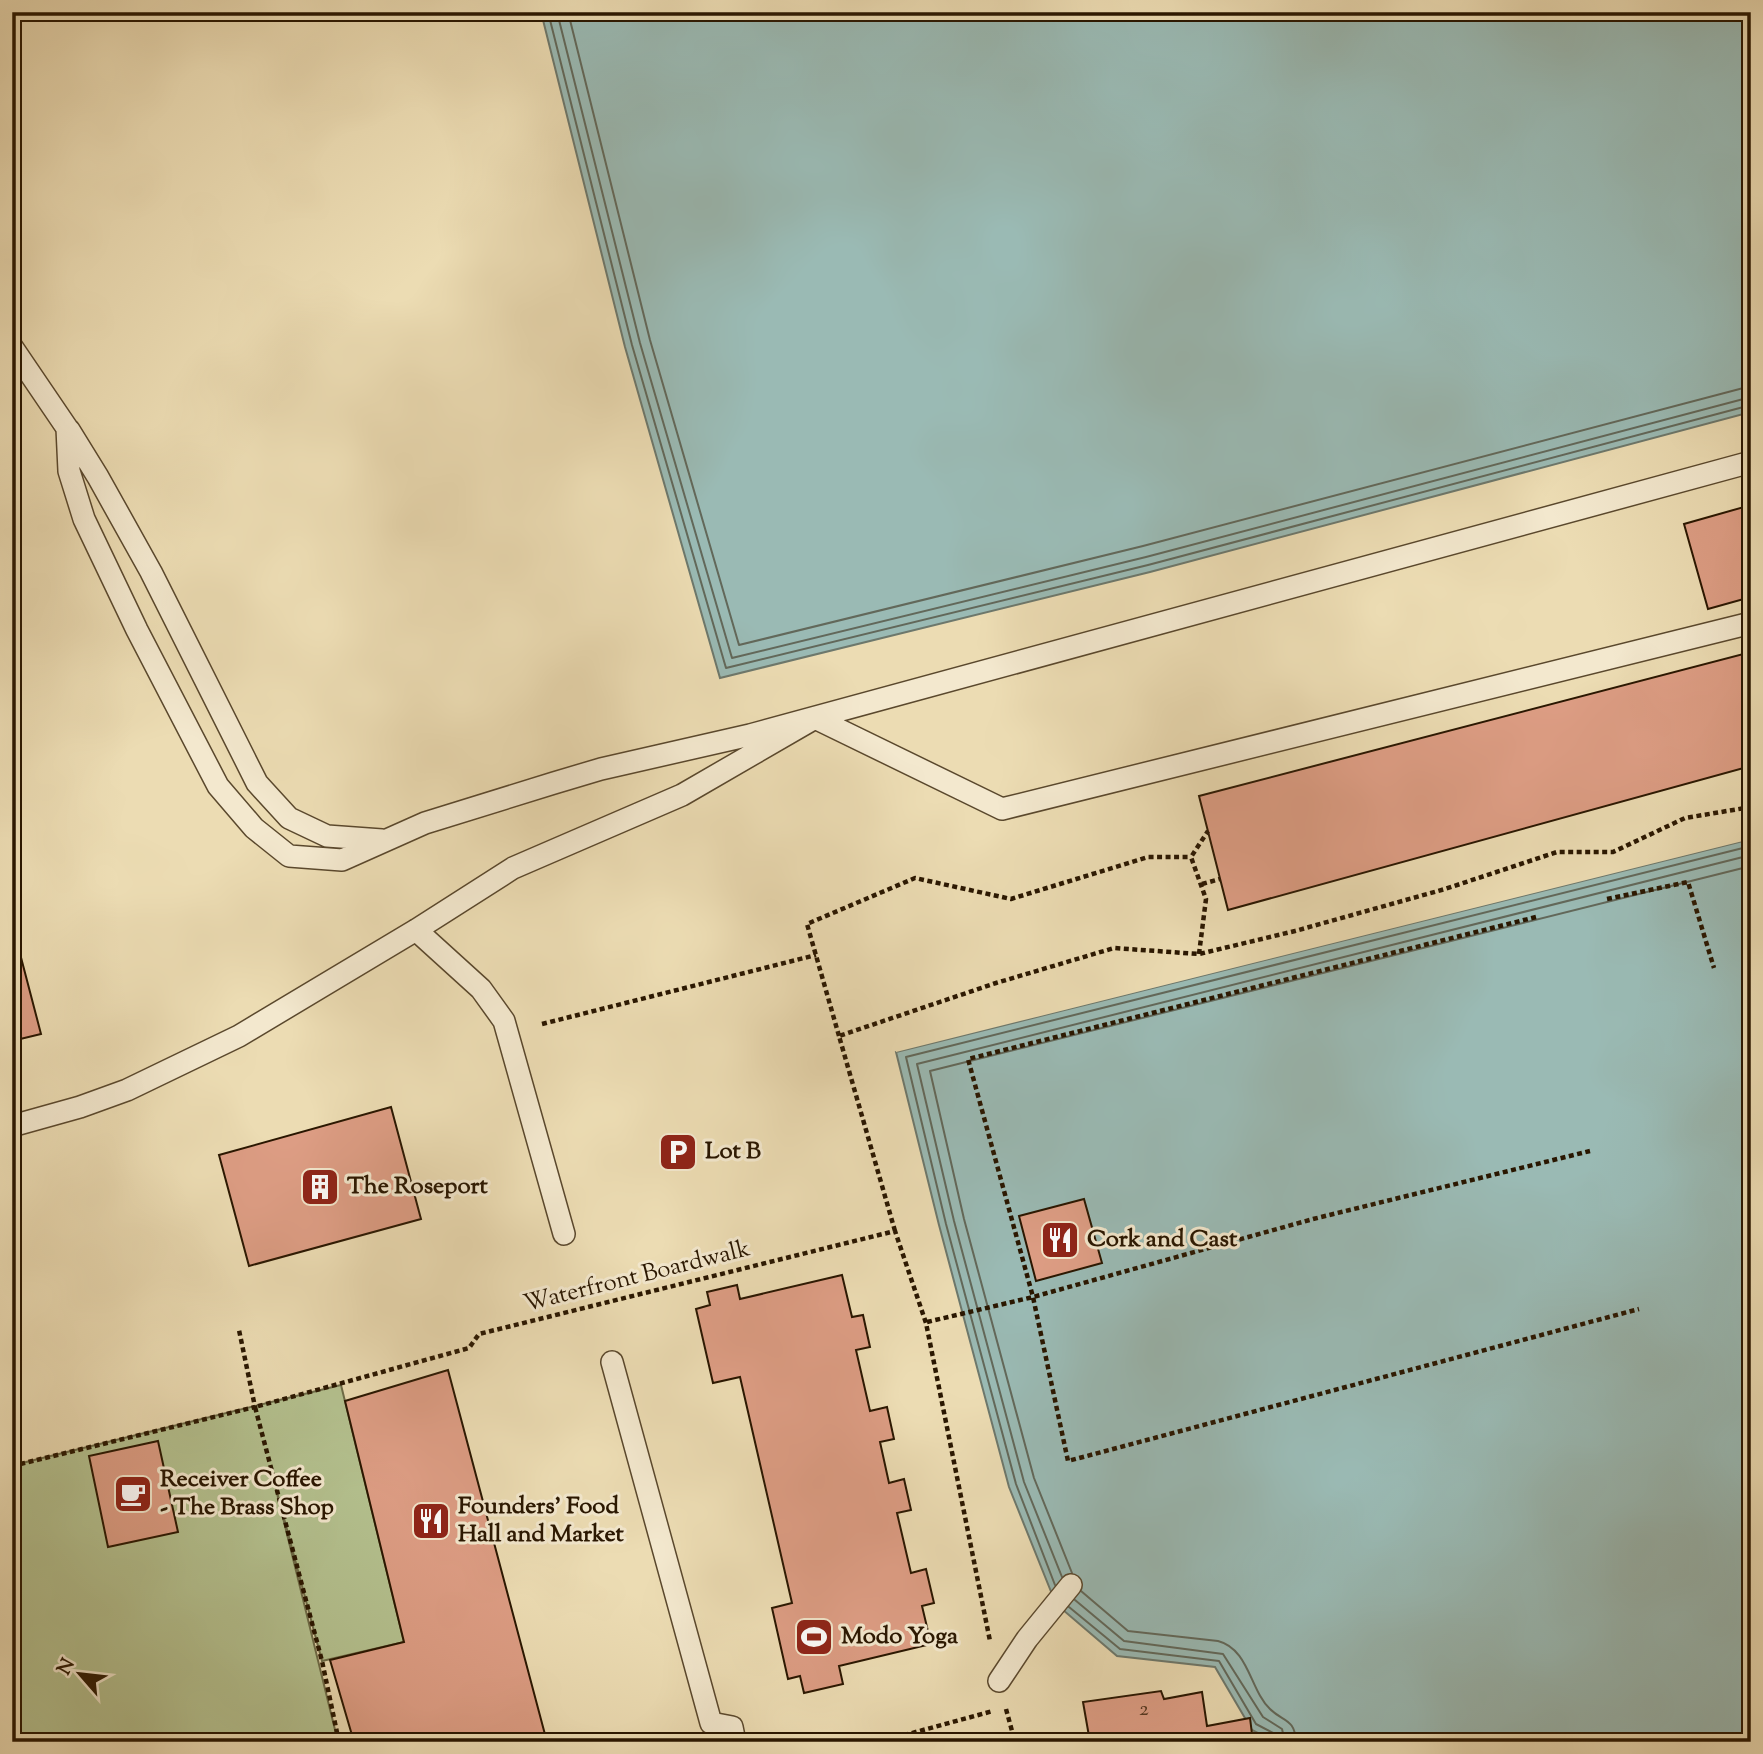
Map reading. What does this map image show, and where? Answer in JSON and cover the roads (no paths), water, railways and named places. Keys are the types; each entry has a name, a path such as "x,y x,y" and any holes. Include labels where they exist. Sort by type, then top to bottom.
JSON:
{"lane":[{"path":"12,347 98,477 151,572 257,783 289,818 327,836 388,840"},
{"path":"67,428 69,471 84,519 137,630 218,786 254,828 289,856 342,860 425,823 601,769 815,718 1751,462"},
{"path":"815,718 1002,809 1751,623"},
{"path":"12,1126 127,1090 239,1036 416,930 513,867 682,795 815,718"},
{"path":"416,930 481,989 505,1021 564,1234"},
{"path":"612,1362 711,1723 732,1727 735,1742"},
{"path":"999,1681 1027,1639 1071,1585"}],"water":[{"path":"541,12 1751,12 1751,412 1150,572 720,678 625,347"},
{"path":"1751,839 1751,1742 1275,1742 1252,1730 1215,1667 1117,1656 1056,1604 1009,1487 896,1052"}],"place":[{"name":"Lot B","path":"678,1152"},
{"name":"The Roseport","path":"320,1187"},
{"name":"Cork and Cast","path":"1060,1240"},
{"name":"Receiver Coffee - The Brass Shop","path":"133,1494"},
{"name":"Founders’ Food Hall and Market","path":"431,1521"},
{"name":"Modo Yoga","path":"814,1637"}]}
